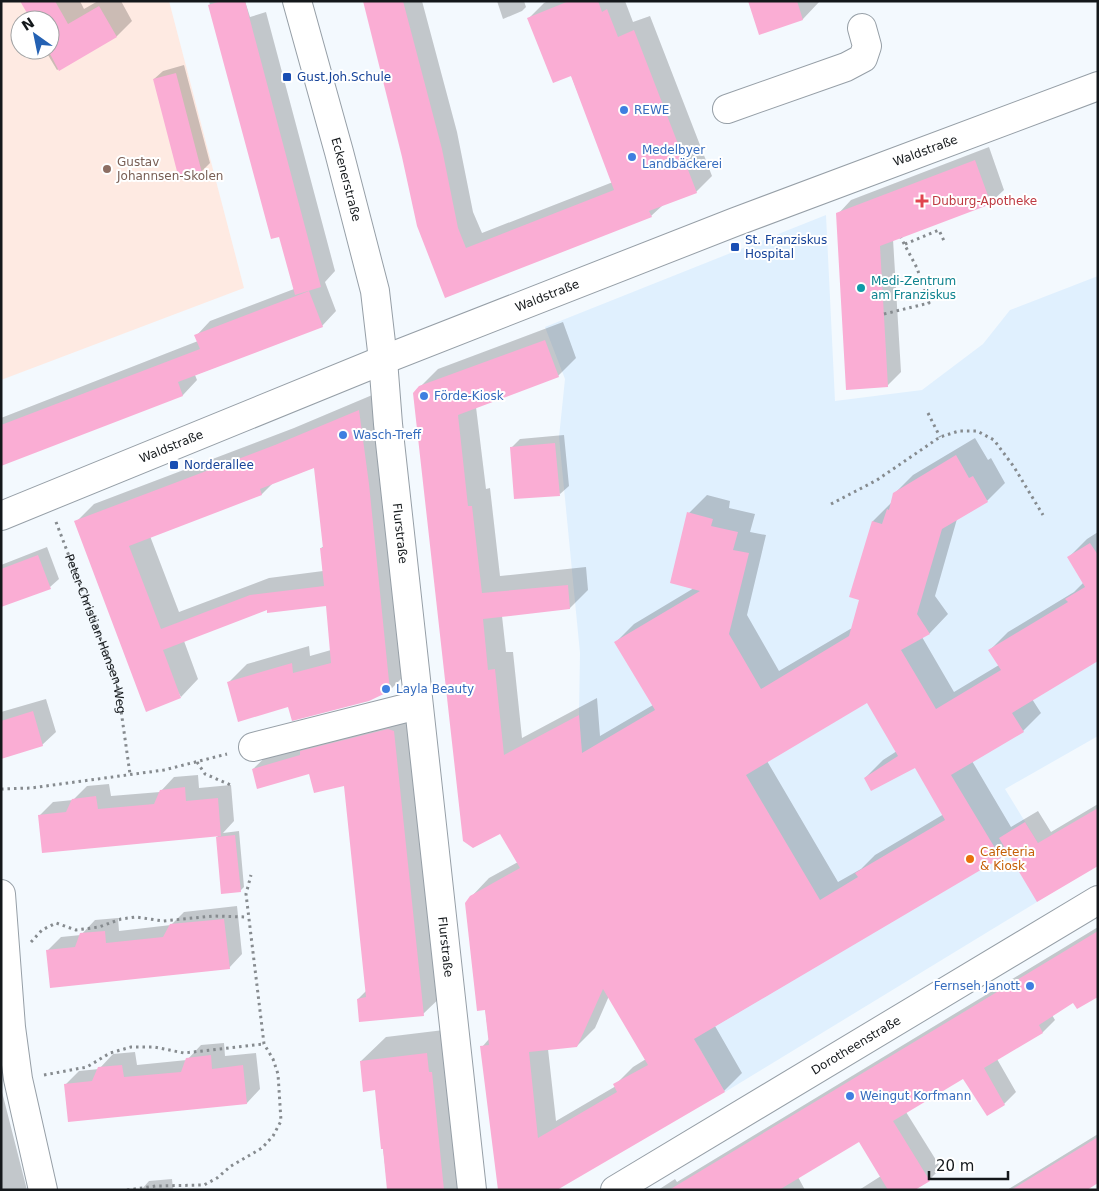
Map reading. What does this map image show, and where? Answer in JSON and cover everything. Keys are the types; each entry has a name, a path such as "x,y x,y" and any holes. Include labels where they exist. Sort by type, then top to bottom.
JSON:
{"street":[{"name":"Eckenerstraße","path":"297,1 342,161 370,272 383,360"},
{"path":"727,109 846,68 863,58 867,46 862,28"},
{"name":"Waldstraße","path":"1,516 383,360 802,196 1098,86"},
{"name":"Flurstraße","path":"383,360 418,705 472,1190"},
{"path":"253,747 418,705"},
{"path":"1,894 11,1027 18,1079 44,1190"},
{"name":"Dorotheenstraße","path":"615,1190 1098,900"}],"path":[{"path":"905,244 939,230 944,240"},
{"path":"884,314 929,303 917,268 901,238"},
{"path":"928,413 940,437"},
{"path":"831,504 877,480 940,437 959,431 977,432 994,440 1014,467 1043,514"},
{"name":"Peter-Christian-Hansen-Weg","path":"47,497 118,682 130,774"},
{"path":"1,789 31,788 164,770 214,757"},
{"path":"197,762 205,774 233,786"},
{"path":"128,1190 156,1186 204,1185 262,1148 273,1136 281,1121 278,1074 264,1044 248,917 246,894 251,875"},
{"path":"6,946 33,942 42,930 56,923 76,930 99,927 121,919 136,917 163,920 214,916 248,917"},
{"path":"18,1079 88,1067 110,1053 131,1047 154,1047 184,1053 264,1044"}],"shaded area":[{"name":"Gustav Johannsen-Skolen","path":"1,1 169,1 244,288 1,380"},
{"path":"826,215 835,401 922,390 983,344 1010,310 1098,276 1098,736 1005,789 1038,843 1037,902 725,1092 698,1045 652,1071 586,812 579,715 580,653 559,437 565,379 545,327"}],"building":[{"path":"20,1 55,1 68,24 99,6 117,37 59,71 53,60 60,60 60,10 25,10"},
{"path":"221,1 245,1 321,287 295,295 279,237 271,239 208,5"},
{"path":"363,1 403,1 442,149 458,228 466,248 614,190 571,76 553,83 527,18 569,1 598,1 602,12 607,9 618,37 634,30 697,193 649,211 652,217 445,298 417,226 402,157"},
{"path":"748,1 797,1 803,20 759,35"},
{"path":"176,73 202,173 179,179 153,79"},
{"name":"Medi-Zentrum am Franziskus","path":"975,160 991,204 880,246 888,387 846,390 836,213"},
{"path":"309,291 323,327 178,382 183,396 1,466 1,425 200,349 194,335"},
{"path":"545,340 559,377 458,415 468,506 472,506 482,593 568,585 570,609 483,619 488,670 495,669 504,755 579,715 582,753 655,710 614,642 700,591 670,583 687,512 713,519 711,526 738,532 733,550 749,553 729,634 761,689 849,636 859,600 849,597 872,521 882,524 887,509 889,510 893,493 956,455 969,478 973,476 988,502 942,529 917,614 930,634 901,650 936,709 1001,670 988,650 1068,602 1065,599 1085,587 1067,557 1090,543 1098,555 1098,661 1012,713 1024,732 951,775 1001,858 694,1039 725,1092 557,1190 498,1190 480,1046 489,1045 485,1010 477,1011 465,903 470,896 520,868 500,834 473,848 463,841 413,393 419,386","holes":["867,703 898,756 864,778 871,791 915,768 945,820 855,873 858,877 820,900 746,775","603,989 648,1065 613,1084 617,1092 538,1138 529,1052 577,1047"]},
{"path":"359,410 369,484 390,691 369,701 292,721 288,707 238,722 227,682 292,663 293,673 331,663 326,606 267,613 267,610 163,650 181,698 146,712 74,521 275,445","holes":["314,468 323,548 320,548 324,586 250,595 161,629 129,546 262,495 260,489"]},
{"path":"555,443 560,496 514,499 510,447"},
{"path":"38,555 51,589 1,607 1,569"},
{"path":"33,711 43,746 1,759 1,721"},
{"path":"388,729 394,731 424,1016 359,1022 357,999 366,997 344,786 314,793 309,774 257,789 252,769 300,755 300,751"},
{"path":"185,787 186,801 218,798 221,836 42,853 38,815 66,812 72,799 96,796 98,809 154,804 160,790"},
{"path":"1098,808 1098,866 1037,902 999,838 1025,822 1038,843"},
{"path":"235,835 241,892 221,894 216,837"},
{"path":"224,919 230,969 50,988 46,950 75,947 80,933 105,931 106,943 163,937 170,924"},
{"path":"1098,931 1098,997 1077,1009 1073,1003 1039,1025 1043,1033 984,1068 1005,1105 987,1116 963,1079 893,1121 930,1181 915,1190 888,1190 859,1142 779,1190 669,1190"},
{"path":"427,1053 429,1072 432,1072 444,1190 387,1190 375,1090 363,1092 360,1061"},
{"path":"211,1055 212,1069 243,1065 247,1104 68,1122 64,1084 92,1081 98,1067 122,1065 124,1077 181,1072 186,1058"},
{"path":"1098,1137 1098,1183 1087,1190 1011,1190"}],"place":[{"name":"Gust.Joh.Schule","path":"287,77"},
{"name":"REWE","path":"624,110"},
{"name":"Medelbyer Landbäckerei","path":"632,157"},
{"name":"Gustav Johannsen-Skolen","path":"107,169"},
{"name":"Duburg-Apotheke","path":"922,201"},
{"name":"St. Franziskus Hospital","path":"735,247"},
{"name":"Medi-Zentrum am Franziskus","path":"861,288"},
{"name":"Förde-Kiosk","path":"424,396"},
{"name":"Wasch-Treff","path":"343,435"},
{"name":"Norderallee","path":"174,465"},
{"name":"Layla Beauty","path":"386,689"},
{"name":"Cafeteria & Kiosk","path":"970,859"},
{"name":"Fernseh Janott","path":"1030,986"},
{"name":"Weingut Korfmann","path":"850,1096"}]}
